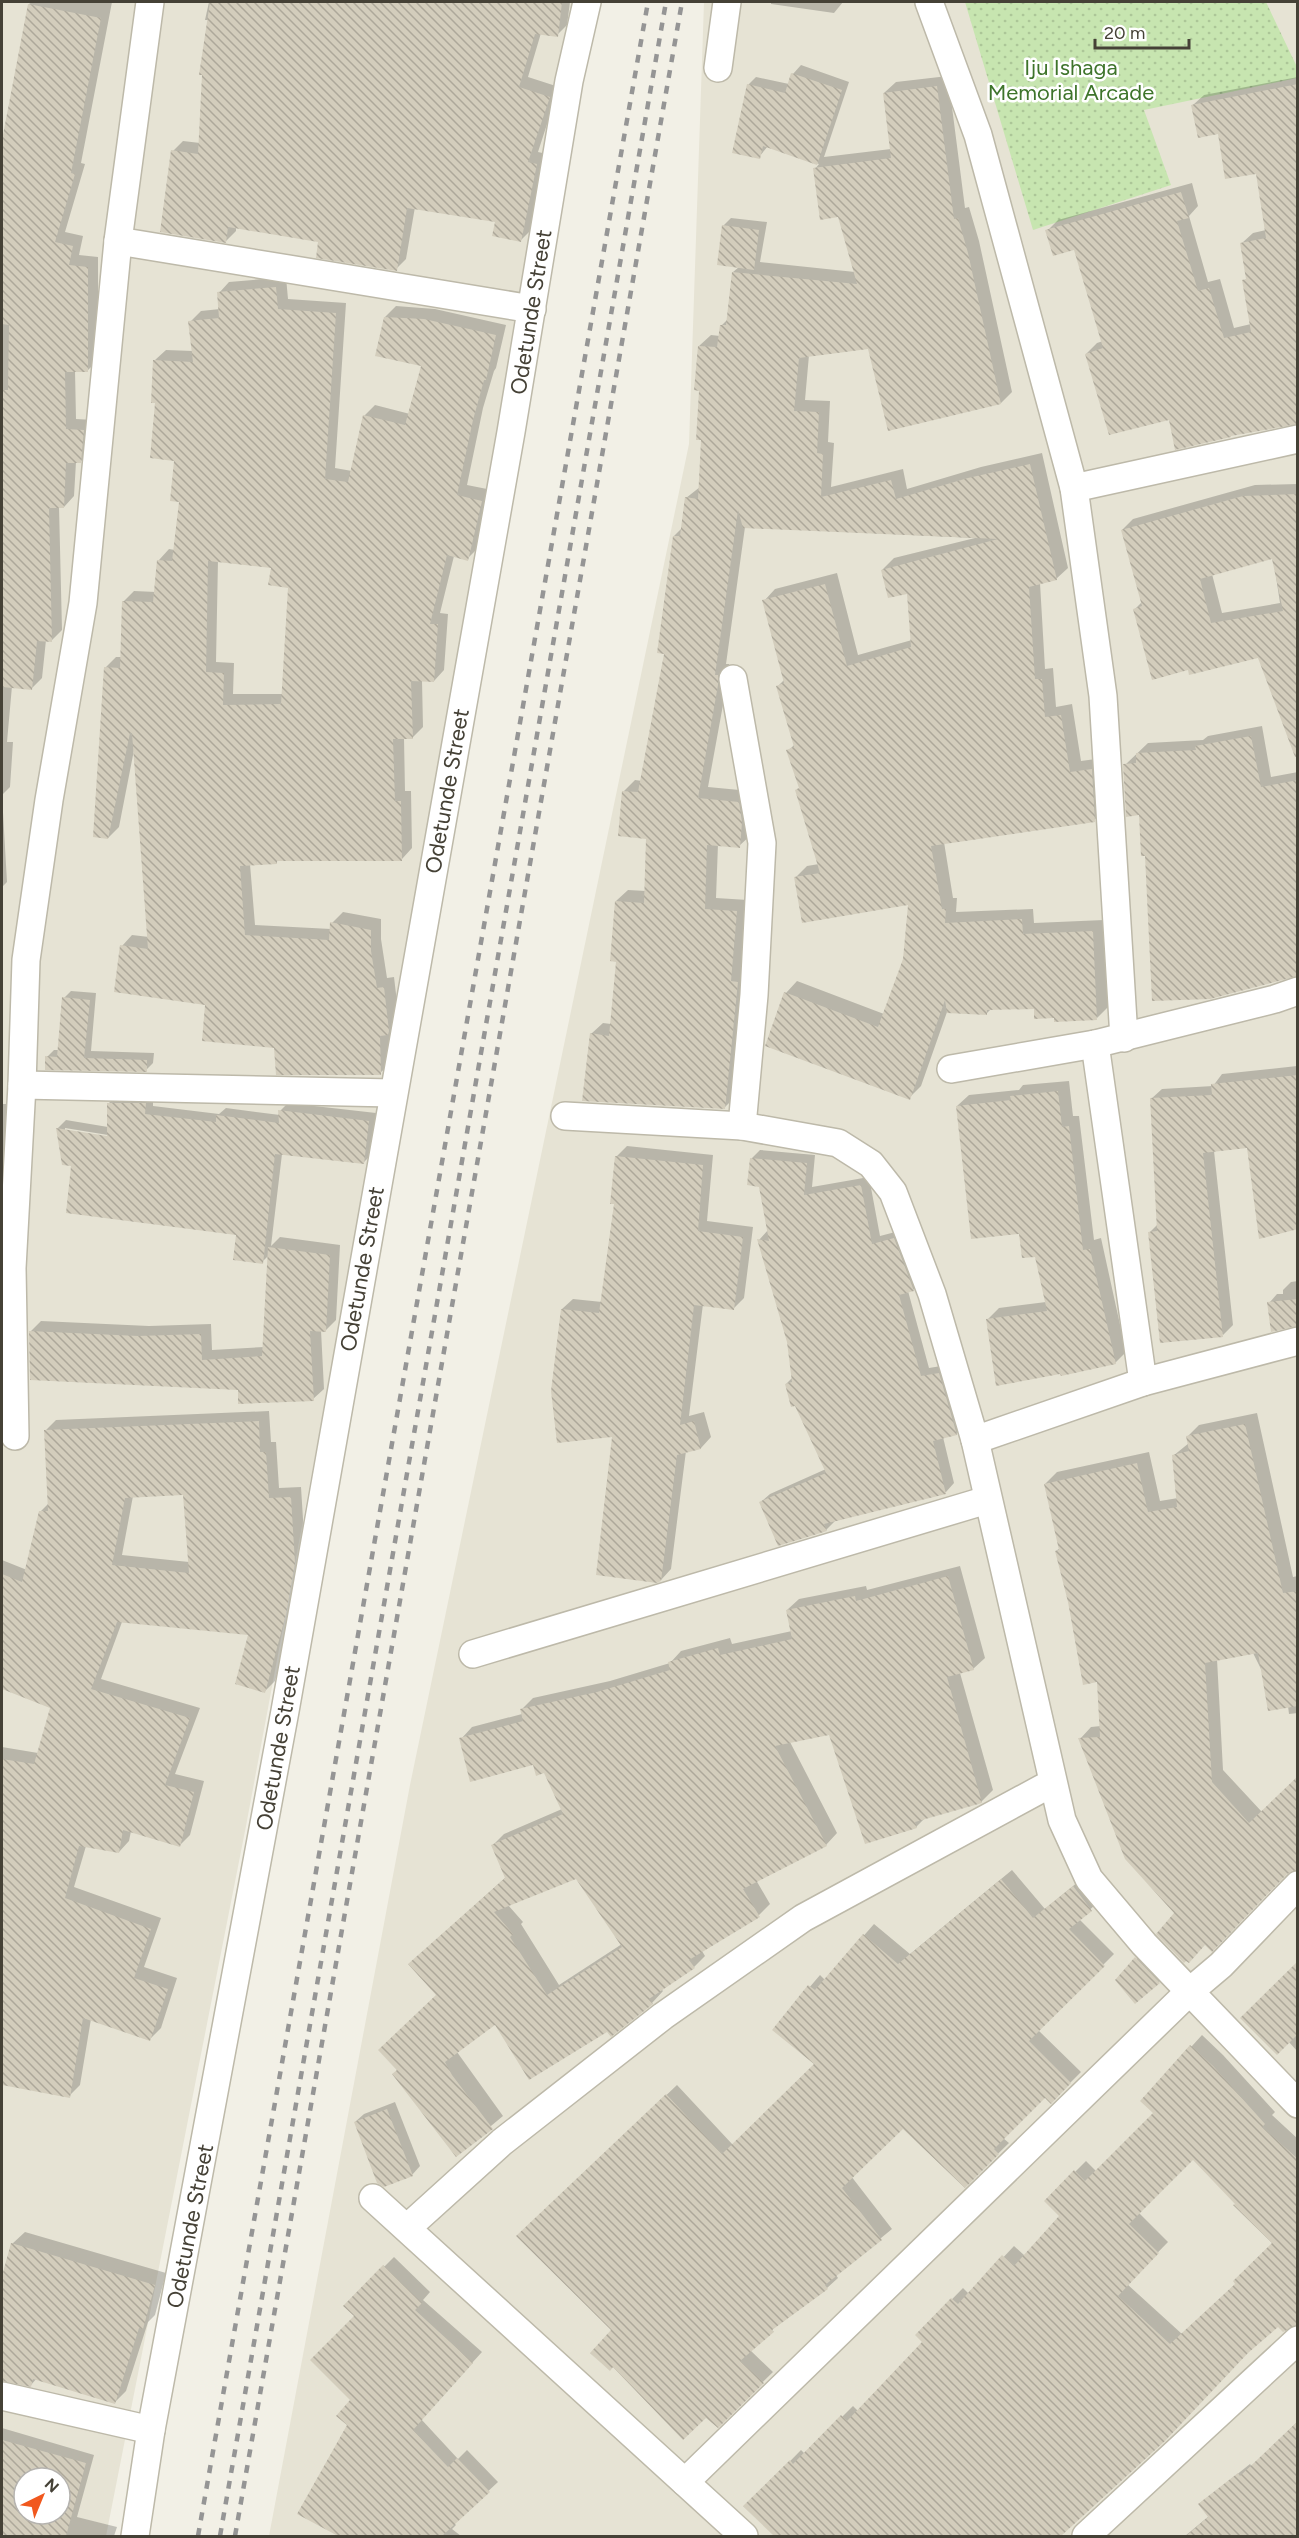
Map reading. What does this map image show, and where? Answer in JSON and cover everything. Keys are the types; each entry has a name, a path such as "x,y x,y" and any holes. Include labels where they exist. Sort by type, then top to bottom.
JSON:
{"street":[{"path":"15,1436 12,1268 26,960 49,800 83,603 118,241 150,2"},
{"name":"Odetunde Street","path":"135,2536 151,2430 287,1700 532,309 569,81 587,2"},
{"path":"718,68 728,2"},
{"path":"929,2 978,135 1074,488 1103,696 1124,1038"},
{"path":"118,241 532,309"},
{"path":"1074,488 1298,439"},
{"path":"733,680 762,843 754,995 742,1126"},
{"path":"951,1069 1124,1038 1298,991"},
{"path":"1095,1044 1143,1382"},
{"path":"22,1085 392,1094"},
{"path":"565,1116 742,1126 838,1143 871,1164 893,1191 932,1294 975,1440 1062,1820 1089,1879 1189,1992 1298,2104"},
{"path":"975,1440 1143,1382 1298,1341"},
{"path":"472,1654 987,1500"},
{"path":"407,2228 520,2128 663,2016 803,1918 1052,1783"},
{"path":"685,2482 1189,1992 1221,1965 1298,1885"},
{"path":"373,2198 744,2536"},
{"path":"1086,2536 1298,2340"},
{"path":"2,2396 151,2430"}],"shaded area":[{"path":"2,2 577,2 493,502 246,1826 106,2536 2,2536"},
{"path":"704,2 1297,2 1297,2536 269,2536 410,1785 689,444"}],"green space":[{"name":"Iju Ishaga Memorial Arcade","path":"965,2 1266,2 1297,67 1297,78 1144,110 1171,185 1033,230"}],"building":[{"path":"210,2 562,2 558,37 535,34 519,87 550,97 528,162 537,164 521,242 492,236 495,222 407,208 397,271 316,258 318,242 228,227 226,243 160,232 171,150 198,154 202,75 199,75"},
{"path":"28,4 101,18 71,173 75,174 55,242 73,246 69,265 88,267 88,372 65,372 66,429 84,430 81,463 66,463 64,508 49,508 52,642 37,641 32,690 2,687 2,390 8,390 9,325 2,324 2,140"},
{"path":"791,73 842,90 817,165 763,146 760,159 732,153 747,84 785,93"},
{"path":"1298,84 1298,424 1231,436 1175,450 1169,420 1109,435 1085,354 1103,348 1074,250 1053,256 1045,230 1181,192 1189,218 1177,221 1198,291 1209,288 1224,338 1251,332 1242,280 1246,279 1240,243 1266,238 1256,174 1225,179 1218,134 1198,138 1191,105"},
{"path":"937,86 954,219 958,218 968,253 1001,404 888,431 868,349 799,358 794,411 819,412 817,453 823,454 821,497 891,480 896,499 968,478 1030,464 1057,580 1029,587 1035,679 1042,679 1045,717 1061,715 1070,772 1092,769 1095,822 931,846 942,909 946,909 945,923 1022,919 1023,934 1093,931 1097,1020 1054,1022 1054,1018 1034,1019 1034,1009 987,1010 987,1015 947,1013 945,1000 910,1100 765,1046 784,992 878,1027 903,959 908,905 802,923 794,877 820,873 795,790 799,788 786,750 794,747 776,686 784,683 762,600 825,584 847,666 911,647 907,594 888,598 881,570 998,539 743,528 738,510 715,675 718,675 718,685 698,798 739,802 742,822 740,848 707,845 705,909 737,911 731,981 738,982 725,1109 582,1101 590,1033 609,1036 616,962 610,961 615,901 644,903 646,839 618,836 622,791 638,792 664,654 657,653 673,536 680,536 685,497 698,499 701,440 696,440 699,391 694,390 698,346 717,347 720,325 726,325 732,272 857,284 838,217 820,220 813,168 891,158 883,93"},
{"path":"722,225 759,230 754,270 717,265"},
{"path":"276,287 278,309 336,313 325,479 348,482 363,415 405,425 421,366 375,356 384,317 424,319 496,335 486,380 484,380 473,420 457,495 482,501 468,561 447,555 430,624 438,624 434,682 411,681 413,739 393,739 395,801 401,801 402,861 277,861 277,864 240,866 245,935 329,940 330,922 371,930 371,951 377,988 384,987 389,1031 388,1035 380,1036 381,1075 276,1075 274,1048 202,1041 205,1005 114,992 120,945 148,949 132,733 130,733 108,839 93,837 104,667 120,668 122,601 153,602 157,560 172,561 179,502 170,501 174,461 150,458 155,403 151,403 153,360 193,362 188,321 219,318 217,292","holes":["208,561 271,568 268,585 288,588 281,704 223,705 224,673 206,672"]},
{"path":"1298,494 1298,757 1295,757 1258,658 1189,675 1188,670 1152,680 1133,609 1142,606 1121,530 1243,496","holes":["1272,559 1283,611 1211,623 1200,579"]},
{"path":"1251,736 1261,787 1298,780 1298,976 1210,999 1152,1001 1145,856 1141,856 1139,815 1126,817 1123,764 1136,763 1136,753 1196,750 1195,746"},
{"path":"62,997 90,1000 84,1058 147,1060 147,1072 45,1070 45,1056 57,1057"},
{"path":"1298,1075 1298,1229 1259,1239 1247,1148 1203,1153 1223,1337 1160,1343 1148,1232 1157,1231 1150,1098 1212,1095 1211,1084"},
{"path":"1058,1091 1062,1127 1069,1126 1083,1250 1090,1249 1116,1364 1061,1376 1060,1374 996,1386 986,1319 1047,1311 1035,1257 1022,1258 1019,1234 971,1239 956,1106 1011,1100 1010,1096"},
{"path":"107,1103 146,1103 145,1114 216,1122 216,1115 279,1123 278,1110 369,1121 364,1164 275,1154 263,1264 233,1260 236,1235 66,1213 71,1166 62,1165 56,1128 107,1136"},
{"path":"615,1156 703,1165 698,1231 743,1237 734,1310 694,1305 680,1425 694,1421 701,1449 677,1455 661,1581 657,1583 596,1575 612,1437 557,1443 551,1391 561,1309 599,1313 614,1204 610,1204"},
{"path":"750,1158 807,1163 804,1195 861,1185 872,1244 894,1238 914,1291 899,1295 921,1376 939,1373 957,1435 933,1441 946,1494 824,1524 827,1531 778,1546 759,1502 826,1473 795,1406 791,1407 785,1384 792,1382 787,1342 757,1239 769,1241 759,1187 747,1185"},
{"path":"268,1247 330,1255 326,1332 310,1331 314,1401 238,1404 238,1390 30,1380 29,1331 138,1336 201,1334 202,1360 262,1356"},
{"path":"1298,1299 1298,1326 1271,1332 1267,1302"},
{"path":"259,1421 260,1452 266,1452 269,1498 291,1497 295,1563 286,1614 265,1693 235,1684 248,1635 117,1622 91,1689 190,1718 165,1785 194,1792 180,1847 123,1830 119,1853 79,1846 65,1898 151,1929 134,1978 168,1989 150,2041 83,2018 70,2098 2,2085 2,1759 34,1764 50,1708 2,1689 2,1574 22,1582 39,1511 48,1511 44,1430","holes":["183,1495 189,1573 112,1565 125,1498"]},
{"path":"1245,1424 1283,1593 1298,1591 1298,1706 1268,1711 1258,1653 1205,1663 1212,1782 1249,1823 1298,1776 1298,1870 1287,1874 1212,1952 1205,1945 1189,1963 1186,1961 1184,1963 1156,1934 1174,1913 1125,1859 1078,1738 1100,1737 1097,1682 1083,1685 1068,1602 1055,1551 1059,1550 1044,1484 1137,1463 1148,1512 1177,1507 1172,1455 1189,1451 1186,1436"},
{"path":"948,1576 974,1670 947,1677 982,1803 915,1822 917,1828 865,1844 829,1735 775,1746 827,1846 743,1889 760,1917 689,1960 695,1968 649,1999 653,2004 611,2037 607,2032 529,2080 495,2025 445,2062 452,2075 493,2129 456,2157 392,2074 397,2070 378,2050 436,1995 408,1964 505,1878 491,1845 563,1814 544,1773 536,1776 533,1765 470,1782 459,1738 523,1721 520,1709 597,1692 670,1670 668,1662 718,1648 720,1655 792,1639 786,1610 855,1596 856,1601","holes":["576,1879 622,1947 547,1995 510,1937 513,1934 494,1912"]},
{"path":"1001,1879 1033,1918 1073,1886 1092,1911 1069,1929 1105,1966 1029,2041 1071,2083 1051,2104 1045,2098 994,2149 999,2154 965,2188 903,2129 842,2188 882,2240 825,2285 828,2289 772,2330 774,2332 740,2361 764,2383 718,2428 706,2418 683,2440 613,2367 610,2371 590,2353 611,2330 516,2236 666,2094 722,2154 814,2064 772,2030 808,1985 815,1990 863,1934 898,1964"},
{"path":"1135,1957 1160,1983 1135,2004 1115,1980"},
{"path":"1298,1961 1298,2034 1277,2055 1240,2018"},
{"path":"1190,2045 1213,2066 1265,2124 1262,2127 1298,2159 1298,2325 1283,2332 1278,2327 1248,2353 1165,2441 1061,2536 774,2536 743,2506 790,2460 793,2464 841,2415 847,2421 922,2342 915,2335 951,2298 958,2304 1002,2255 1014,2266 1059,2216 1044,2201 1074,2170 1085,2181 1153,2113 1140,2101","holes":["1193,2160 1235,2204 1233,2205 1272,2243 1233,2281 1235,2284 1170,2344 1118,2296 1159,2253 1129,2224"]},
{"path":"387,2109 413,2176 384,2187 377,2183 354,2122"},
{"path":"11,2243 155,2285 143,2329 139,2328 115,2404 33,2379 31,2387 2,2381 2,2276"},
{"path":"383,2265 422,2303 415,2310 473,2363 413,2430 448,2467 457,2458 490,2492 442,2536 338,2536 297,2514 347,2425 336,2416 350,2400 310,2360 354,2316 343,2306"},
{"path":"1298,2421 1298,2536 1186,2536 1208,2517 1198,2504 1238,2473 1240,2476"},
{"path":"2,2440 86,2463 72,2514 72,2466 12,2466 12,2526 69,2526 66,2536 2,2536"}],"railway":[{"path":"198,2536 648,2"},
{"path":"220,2536 666,2"},
{"path":"235,2536 682,2"}]}
